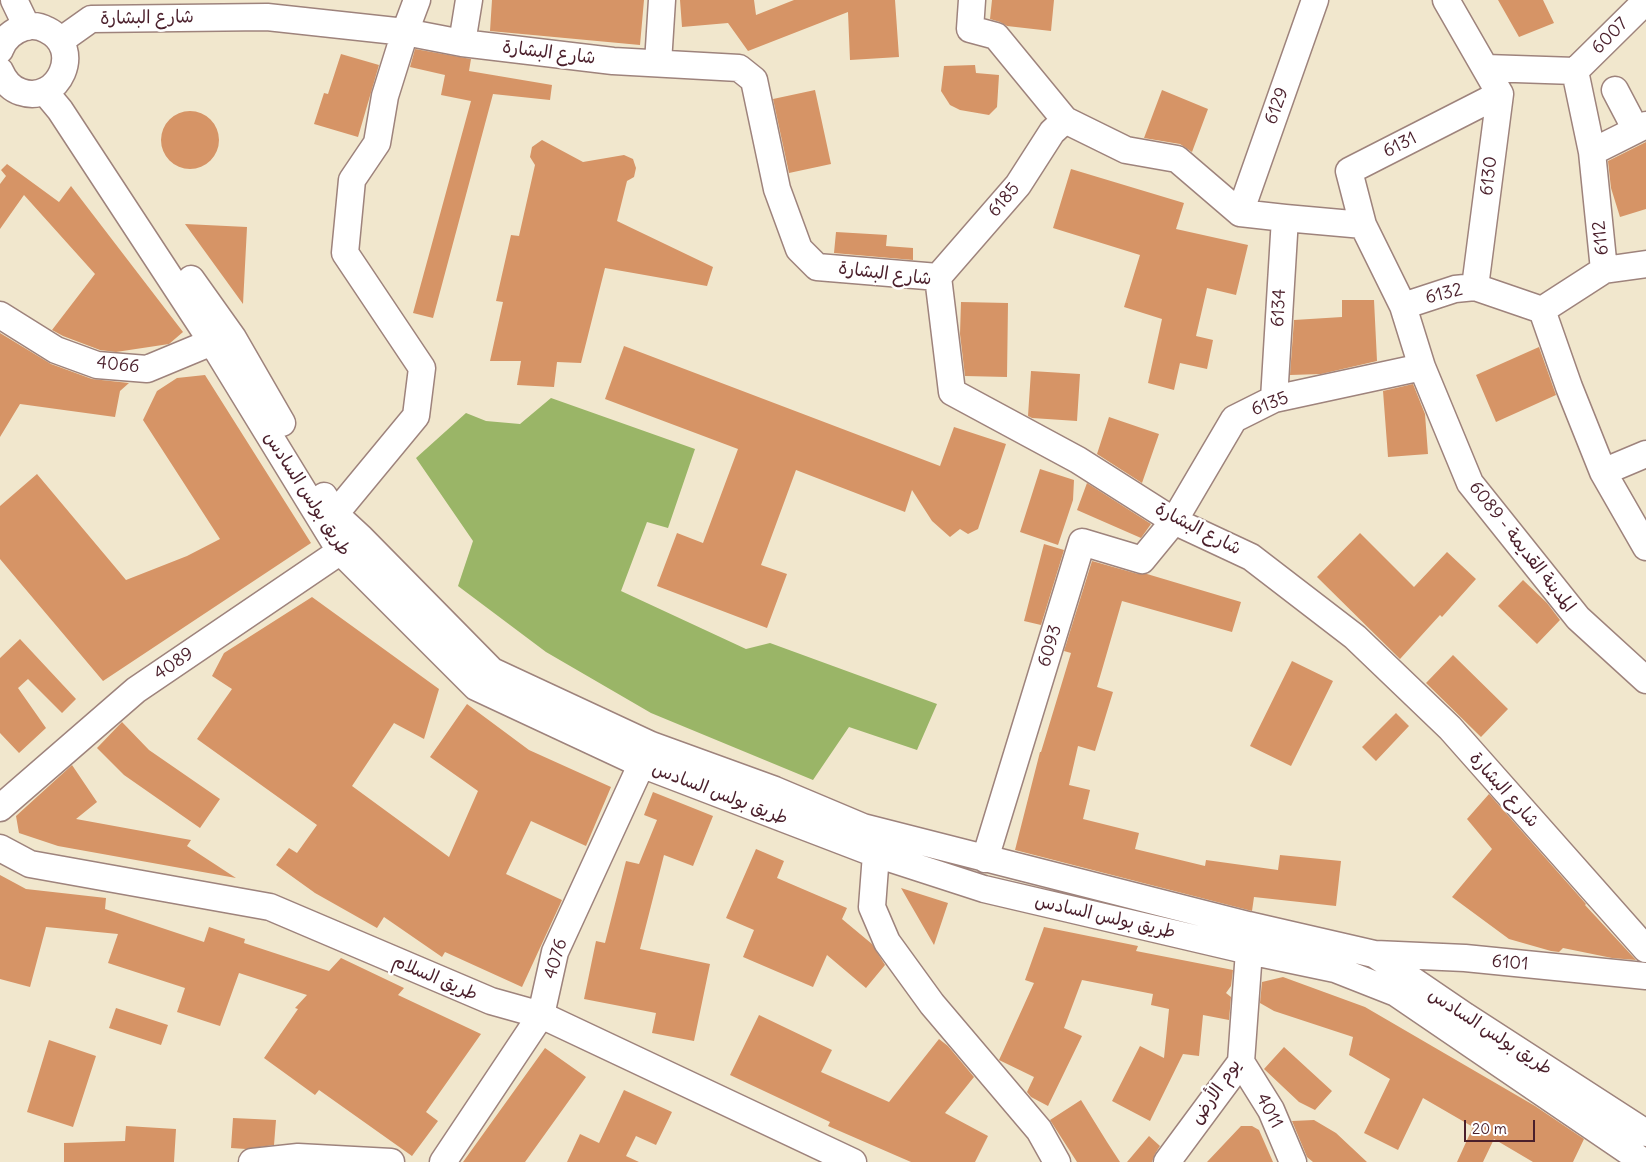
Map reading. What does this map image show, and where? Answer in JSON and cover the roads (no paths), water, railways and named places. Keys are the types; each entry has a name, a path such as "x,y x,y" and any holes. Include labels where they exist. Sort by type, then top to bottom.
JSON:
{"street":[{"path":"7,35 14,0"},
{"path":"335,514 416,416 422,368 345,253 352,180 377,143 385,96 404,32 417,0"},
{"path":"462,42 469,0"},
{"path":"658,63 662,0"},
{"path":"972,0 970,29 996,36 1065,120 1126,150 1177,159 1240,213 1363,225"},
{"name":"6129","path":"1240,213 1315,0"},
{"path":"1446,0 1500,94"},
{"name":"6007","path":"1575,71 1646,1"},
{"name":"شارع البشارة","path":"60,40 91,19 267,17 404,32 462,42 613,61 739,68 754,80 777,189 799,249 817,267 938,277 952,392 1078,460 1174,521 1252,557 1355,638 1450,728 1646,949"},
{"path":"0,71 9,85 31,91 64,72 66,62 60,40 45,29 33,26 7,35"},
{"path":"1486,68 1575,71"},
{"name":"6112","path":"1542,310 1604,270 1592,152 1575,71"},
{"path":"1592,152 1641,127 1615,90"},
{"name":"طريق بولس السادس","path":"31,91 60,110 212,342 350,544 476,687 646,754 876,854 984,889 1249,951 1335,969 1396,994 1644,1162"},
{"name":"طريق بولس السادس","path":"31,91 67,105 234,338 335,514 350,544"},
{"name":"6131","path":"1363,225 1349,171 1500,94"},
{"name":"6130","path":"1474,287 1500,94"},
{"name":"6185","path":"938,277 1018,186 1052,132 1065,120"},
{"name":"6134","path":"1274,398 1285,218"},
{"name":"المدينة القديمة - 6089","path":"1363,225 1403,306 1422,367 1470,484 1578,618 1646,680"},
{"path":"1604,270 1646,264"},
{"name":"6132","path":"1403,306 1456,289 1474,287 1542,310"},
{"path":"1542,310 1569,387 1603,472 1646,547"},
{"name":"4066","path":"0,315 56,350 97,365 147,369 212,342"},
{"name":"6135","path":"1174,521 1234,419 1274,398 1422,367"},
{"path":"1603,472 1646,454"},
{"name":"6093","path":"985,859 1082,542 1142,560 1174,521"},
{"name":"4089","path":"0,808 136,690 350,544"},
{"name":"طريق بولس السادس","path":"646,754 775,790 862,827 1248,925 1374,954 1472,1021 1646,1133"},
{"name":"4076","path":"443,1162 542,1015 555,952 646,754"},
{"path":"862,827 876,854 872,907 887,942 932,1004 1039,1130 1057,1162"},
{"name":"طريق السلام","path":"0,848 30,864 270,907 491,1001 542,1015 853,1162"},
{"name":"يوم الأرض","path":"1167,1162 1241,1062 1249,951 1248,925"},
{"name":"6101","path":"1374,954 1465,958 1646,976"},
{"name":"4011","path":"1241,1062 1271,1110 1293,1162"},
{"path":"252,1162 298,1157 391,1162"}]}
